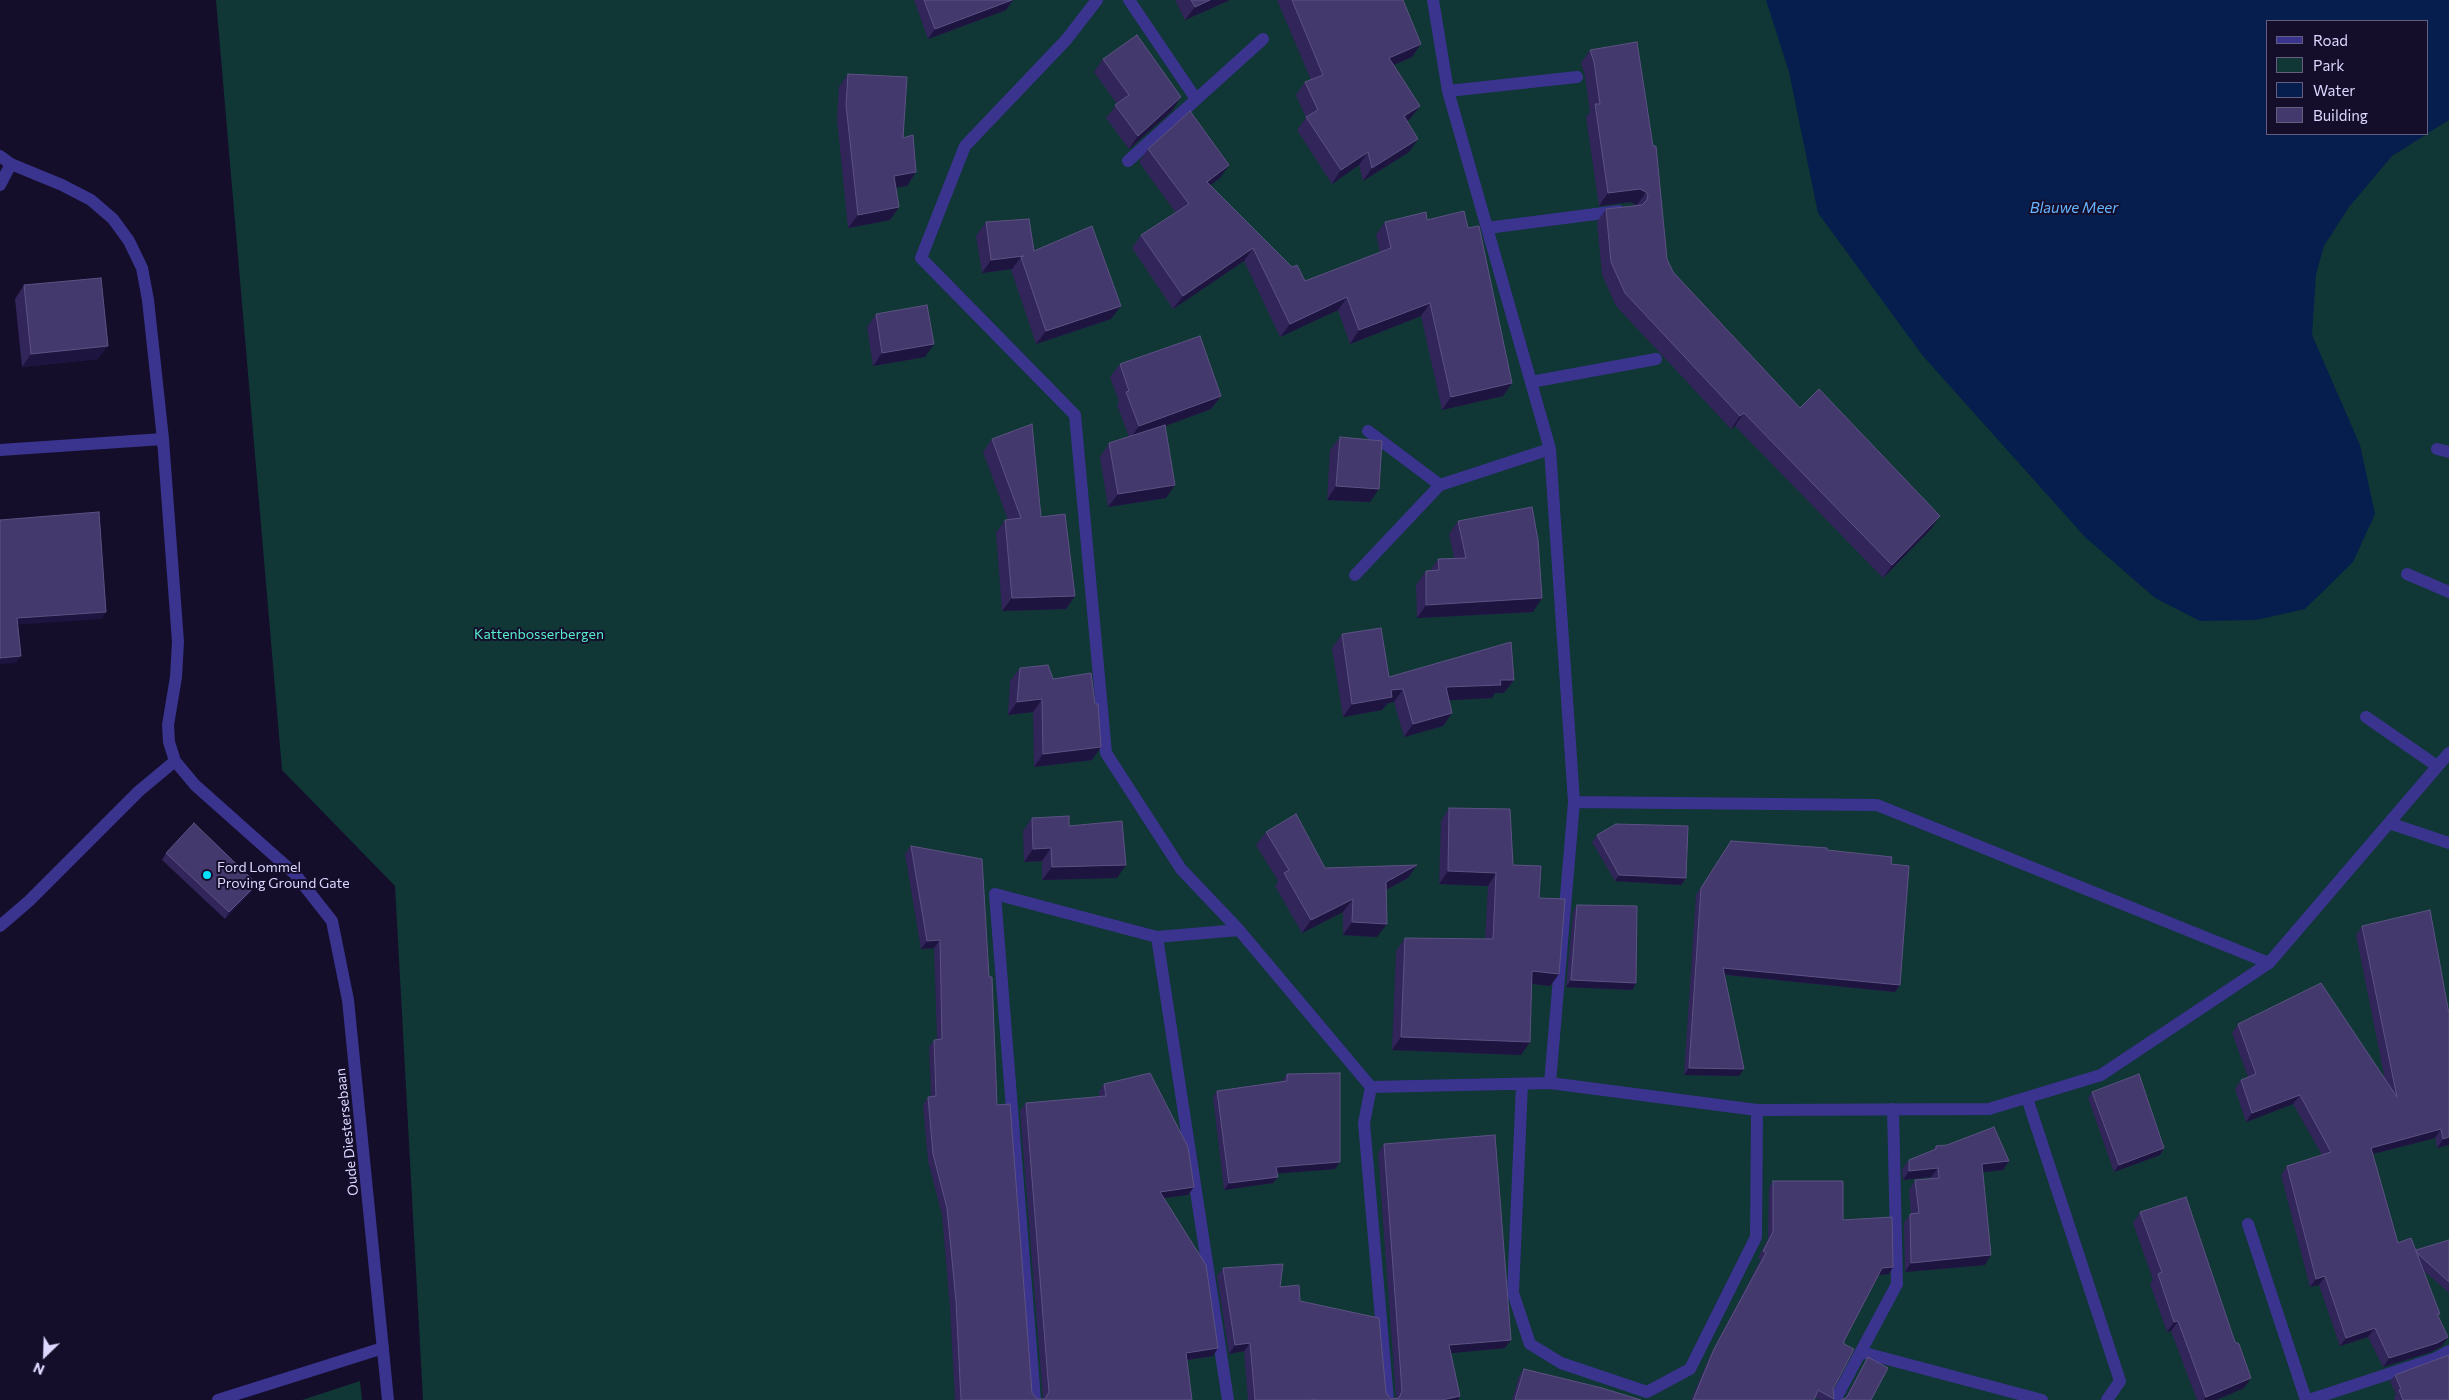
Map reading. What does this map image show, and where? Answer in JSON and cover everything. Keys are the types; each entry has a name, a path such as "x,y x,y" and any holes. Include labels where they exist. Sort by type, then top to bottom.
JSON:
{"street":[{"path":"1097,0 1066,40 965,146 921,258 1075,415 1106,753 1181,869 1239,930 1371,1087"},
{"path":"1130,0 1196,99"},
{"path":"1433,0 1448,91 1550,449 1574,802 1550,1083"},
{"path":"1128,161 1262,39"},
{"path":"1448,91 1577,77"},
{"path":"0,156 11,164 62,185 91,200 113,219 129,241 142,268 148,300 163,439 178,642 176,677 168,725 169,742 175,761 139,791 29,901 0,926"},
{"path":"0,185 11,164"},
{"path":"1487,228 1631,210"},
{"path":"1530,382 1656,359"},
{"path":"1368,431 1440,485"},
{"path":"0,450 163,439"},
{"path":"1355,575 1440,485 1550,449"},
{"path":"2407,574 2449,592"},
{"path":"2366,717 2437,766"},
{"path":"1371,1087 1550,1083 1757,1110 1989,1109 2027,1098 2101,1075 2269,963 2449,753"},
{"name":"Oude Diestersebaan","path":"175,761 195,785 295,874 332,921 348,1000 388,1400"},
{"path":"1574,802 1877,805 2269,963"},
{"path":"2389,823 2449,843"},
{"path":"1035,1400 996,894 1157,937 1239,930"},
{"path":"1157,937 1228,1400"},
{"path":"1522,1084 1513,1292 1530,1344 1561,1363 1647,1392 1690,1369 1756,1237 1757,1110"},
{"path":"1371,1087 1364,1123 1388,1400"},
{"path":"2027,1098 2120,1381 2107,1400"},
{"path":"1835,1400 1897,1284 1893,1109"},
{"path":"2248,1224 2308,1400 2434,1359 2449,1351"},
{"path":"218,1400 383,1348"},
{"path":"1861,1352 2042,1400"}],"green space":[{"name":"Blauwe Meer","path":"216,0 2449,0 2449,1400 423,1400 395,886 282,770"},
{"path":"360,1381 362,1400 302,1400"}],"water":[{"name":"Blauwe Meer","path":"1766,0 2449,0 2449,120 2429,132 2429,20 2266,20 2266,135 2425,135 2392,156 2349,207 2324,246 2316,274 2312,335 2360,445 2375,514 2353,562 2305,609 2256,620 2200,621 2155,598 2085,537 1923,356 1818,213 1789,72"}],"building":[{"path":"924,0 1012,0 935,29"},
{"path":"1191,0 1210,0 1195,7"},
{"path":"1292,0 1403,0 1421,44 1389,58 1420,106 1404,116 1418,139 1372,168 1368,152 1341,170 1306,117 1318,110 1305,82 1323,75"},
{"path":"1137,35 1181,97 1138,136 1115,105 1129,95 1103,59"},
{"path":"1637,42 1653,146 1656,146 1667,259 1673,272 1800,408 1819,389 1940,516 1892,565 1744,413 1740,416 1625,293 1611,262 1606,209 1642,205 1647,200 1648,195 1640,189 1608,193 1595,104 1600,104 1594,62 1590,50"},
{"path":"848,74 907,77 903,138 913,135 916,172 894,176 899,207 858,215 846,105"},
{"path":"1190,111 1229,165 1207,182 1292,267 1297,265 1305,281 1391,248 1385,222 1426,212 1427,220 1464,211 1468,228 1479,226 1512,383 1451,397 1430,303 1359,330 1347,297 1290,324 1253,248 1183,296 1141,235 1189,204 1148,149"},
{"path":"1029,219 1034,251 1092,226 1121,306 1046,331 1021,257 1024,256 991,260 986,222"},
{"path":"101,278 108,346 31,354 24,285"},
{"path":"927,305 934,344 882,353 876,314"},
{"path":"1200,336 1221,396 1139,426 1126,392 1129,391 1120,364"},
{"path":"1032,424 1041,517 1065,514 1075,596 1012,598 1005,520 1021,518 992,439"},
{"path":"1165,425 1175,485 1118,494 1109,443"},
{"path":"1340,437 1382,441 1379,489 1336,486"},
{"path":"1532,507 1538,540 1542,598 1426,605 1426,571 1439,570 1438,559 1466,558 1458,521"},
{"path":"99,512 106,612 17,618 21,656 0,658 0,520"},
{"path":"1381,628 1389,677 1511,642 1514,680 1500,680 1501,685 1446,687 1452,713 1413,724 1403,689 1391,690 1392,697 1352,704 1342,634"},
{"path":"1048,665 1053,679 1091,673 1095,704 1098,704 1101,747 1043,754 1042,699 1017,702 1020,668"},
{"path":"1449,808 1510,809 1513,865 1541,866 1539,898 1565,899 1559,974 1532,971 1530,1042 1401,1037 1405,938 1493,939 1496,873 1448,871"},
{"path":"1296,814 1325,868 1417,865 1386,882 1387,924 1352,922 1353,899 1311,920 1284,873 1289,870 1266,832"},
{"path":"1069,816 1069,826 1122,821 1126,865 1052,867 1051,848 1033,849 1032,818"},
{"name":"Ford Lommel Proving Ground Gate","path":"194,823 257,884 229,912 166,853"},
{"path":"1616,824 1688,826 1686,878 1619,875 1597,835"},
{"path":"1731,841 1827,848 1827,850 1892,857 1891,864 1909,866 1900,985 1723,968 1744,1069 1689,1068 1701,888"},
{"path":"911,846 982,859 989,977 992,977 997,1105 1010,1104 1032,1393 1037,1399 1045,1399 1049,1392 1026,1103 1106,1096 1104,1084 1150,1073 1188,1147 1194,1187 1160,1192 1206,1265 1218,1348 1186,1353 1192,1400 961,1400 956,1301 947,1208 933,1154 928,1097 936,1096 934,1040 942,1039 940,940 927,941"},
{"path":"1577,905 1637,906 1636,983 1571,980"},
{"path":"2430,910 2449,1014 2449,1137 2443,1139 2441,1129 2371,1148 2398,1243 2411,1238 2440,1314 2437,1314 2448,1337 2437,1343 2389,1358 2375,1328 2346,1338 2325,1276 2316,1279 2287,1166 2331,1152 2300,1095 2252,1113 2241,1080 2256,1074 2238,1024 2321,983 2397,1097 2362,926"},
{"path":"1340,1073 1340,1162 1276,1167 1278,1177 1229,1183 1217,1091 1287,1081 1287,1074"},
{"path":"2139,1074 2164,1148 2119,1165 2092,1092"},
{"path":"1994,1127 2009,1161 1982,1164 1991,1255 1911,1263 1910,1214 1919,1213 1915,1180 1939,1178 1938,1168 1909,1171 1909,1160 1936,1149 1936,1146 1947,1145"},
{"path":"1495,1135 1511,1340 1449,1345 1460,1396 1442,1400 1255,1400 1250,1343 1235,1345 1223,1268 1283,1264 1280,1287 1299,1285 1300,1301 1379,1318 1386,1393 1391,1399 1399,1398 1402,1391 1384,1144"},
{"path":"1773,1181 1843,1181 1843,1220 1892,1217 1893,1267 1882,1268 1844,1341 1844,1344 1854,1349 1833,1389 1834,1399 1818,1390 1814,1400 1693,1400 1714,1349 1766,1253 1763,1251 1773,1232"},
{"path":"2186,1197 2235,1342 2239,1344 2251,1378 2206,1397 2178,1321 2174,1322 2158,1274 2162,1272 2140,1212"},
{"path":"2449,1240 2449,1282 2416,1250"},
{"path":"2449,1355 2449,1400 2403,1400 2395,1375"},
{"path":"1868,1357 1888,1368 1871,1400 1841,1400 1847,1397"},
{"path":"1524,1369 1602,1388 1641,1400 1515,1400"}],"place":[{"name":"Ford Lommel Proving Ground Gate","path":"207,875"}],"park label":[{"name":"Kattenbosserbergen","path":"539,634"}]}
